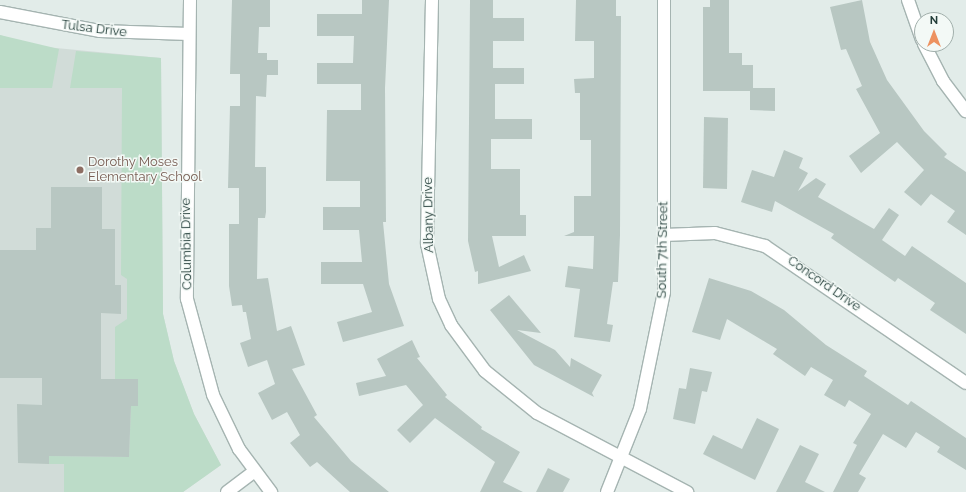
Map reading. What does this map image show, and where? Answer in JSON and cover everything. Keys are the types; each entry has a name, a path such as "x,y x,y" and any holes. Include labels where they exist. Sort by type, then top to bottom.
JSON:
{"street":[{"name":"Columbia Drive","path":"190,0 187,299 213,395 254,472 271,492"},
{"name":"Albany Drive","path":"432,0 427,244 439,299 466,349 506,389 537,413 687,492"},
{"name":"South 7th Street","path":"607,492 622,458 640,409 654,351 664,292 664,0"},
{"path":"908,0 914,17"},
{"name":"Tulsa Drive","path":"0,12 100,31 189,34"},
{"path":"928,52 943,81 966,111"},
{"name":"Concord Drive","path":"664,235 715,233 765,246 966,383"},
{"path":"227,492 254,472"}],"shaded area":[{"name":"Dorothy Moses Elementary School","path":"0,35 35,46 161,58 163,314 174,361 194,414 221,465 183,492 0,492"}],"green space":[{"path":"0,35 59,49 52,88 0,88"},
{"path":"76,51 161,58 163,314 174,361 194,414 221,465 183,492 64,492 64,464 49,464 49,456 129,457 131,406 138,406 115,379 115,327 127,319 127,279 121,275 122,88 70,88"}],"building":[{"path":"232,0 270,0 270,27 259,27 258,53 267,53 267,60 278,60 278,75 267,75 266,97 256,96 255,167 266,167 266,212 265,218 258,218 257,279 268,278 277,331 291,326 305,365 292,369 317,415 314,417 351,461 389,492 350,492 317,462 310,467 290,443 300,435 287,412 272,420 258,393 275,384 267,360 248,367 240,343 251,339 246,312 243,312 242,305 232,306 229,286 229,224 239,224 239,188 228,188 230,106 240,106 240,74 230,74"},
{"path":"362,0 389,0 385,88 386,222 383,222 389,284 404,326 343,342 337,322 372,312 363,284 321,284 321,262 362,262 359,230 323,230 323,207 360,207 360,181 326,181 327,110 361,110 361,84 317,84 317,63 353,63 354,36 317,36 317,14 362,14"},
{"path":"470,0 493,0 493,18 524,18 524,41 493,41 493,68 524,68 524,84 495,84 495,119 532,119 532,139 491,139 491,169 520,169 520,215 526,215 526,236 492,236 499,267 524,255 531,271 478,284 478,271 475,272 468,241"},
{"path":"576,0 616,0 616,16 621,16 620,235 618,282 613,282 607,324 613,325 610,342 574,337 580,289 565,287 568,266 593,269 594,236 564,236 574,232 574,196 591,196 591,140 580,140 580,93 575,93 574,79 594,78 594,41 575,41"},
{"path":"710,0 729,0 729,53 742,53 742,65 753,65 753,88 775,88 775,111 750,110 750,91 703,91 703,7 710,7"},
{"path":"862,0 870,42 887,80 924,131 947,154 944,157 966,172 966,235 947,222 955,211 931,194 921,206 904,192 924,170 897,142 861,173 849,156 880,133 856,89 862,86 846,49 841,50 830,7"},
{"path":"704,117 728,118 727,189 703,188"},
{"path":"784,150 803,158 799,168 808,173 798,191 816,178 826,184 818,197 874,229 889,208 899,215 882,240 905,256 912,246 966,283 966,334 930,310 935,303 898,278 895,282 831,238 834,234 775,201 772,212 741,202 752,170 774,177"},
{"path":"51,187 102,187 102,229 115,229 115,285 121,285 121,314 101,313 101,379 138,379 138,406 131,406 129,457 49,456 49,464 18,463 17,404 42,405 42,378 0,378 0,250 36,250 36,228 51,228"},
{"path":"709,278 751,291 784,310 826,345 867,371 864,376 908,405 911,401 966,438 966,470 937,452 940,447 916,432 906,448 883,434 859,474 866,478 858,492 833,492 857,445 853,443 871,414 849,400 845,407 824,395 833,380 811,367 805,376 773,354 777,349 727,319 720,340 692,332"},
{"path":"509,295 541,333 517,330 555,350 570,367 571,358 602,375 592,393 594,397 534,365 490,310"},
{"path":"412,340 420,357 417,358 447,395 445,397 482,427 481,429 520,452 503,482 523,492 480,492 495,462 435,418 410,443 397,430 423,405 406,385 359,396 356,383 386,376 377,359"},
{"path":"690,368 712,372 707,392 702,391 695,424 673,419 679,388 686,389"},
{"path":"757,418 779,429 755,480 703,454 713,435 742,449"},
{"path":"800,445 819,454 805,482 825,492 776,492"},
{"path":"548,468 570,479 563,492 536,492"}],"place":[{"name":"Dorothy Moses Elementary School","path":"80,170"}]}
